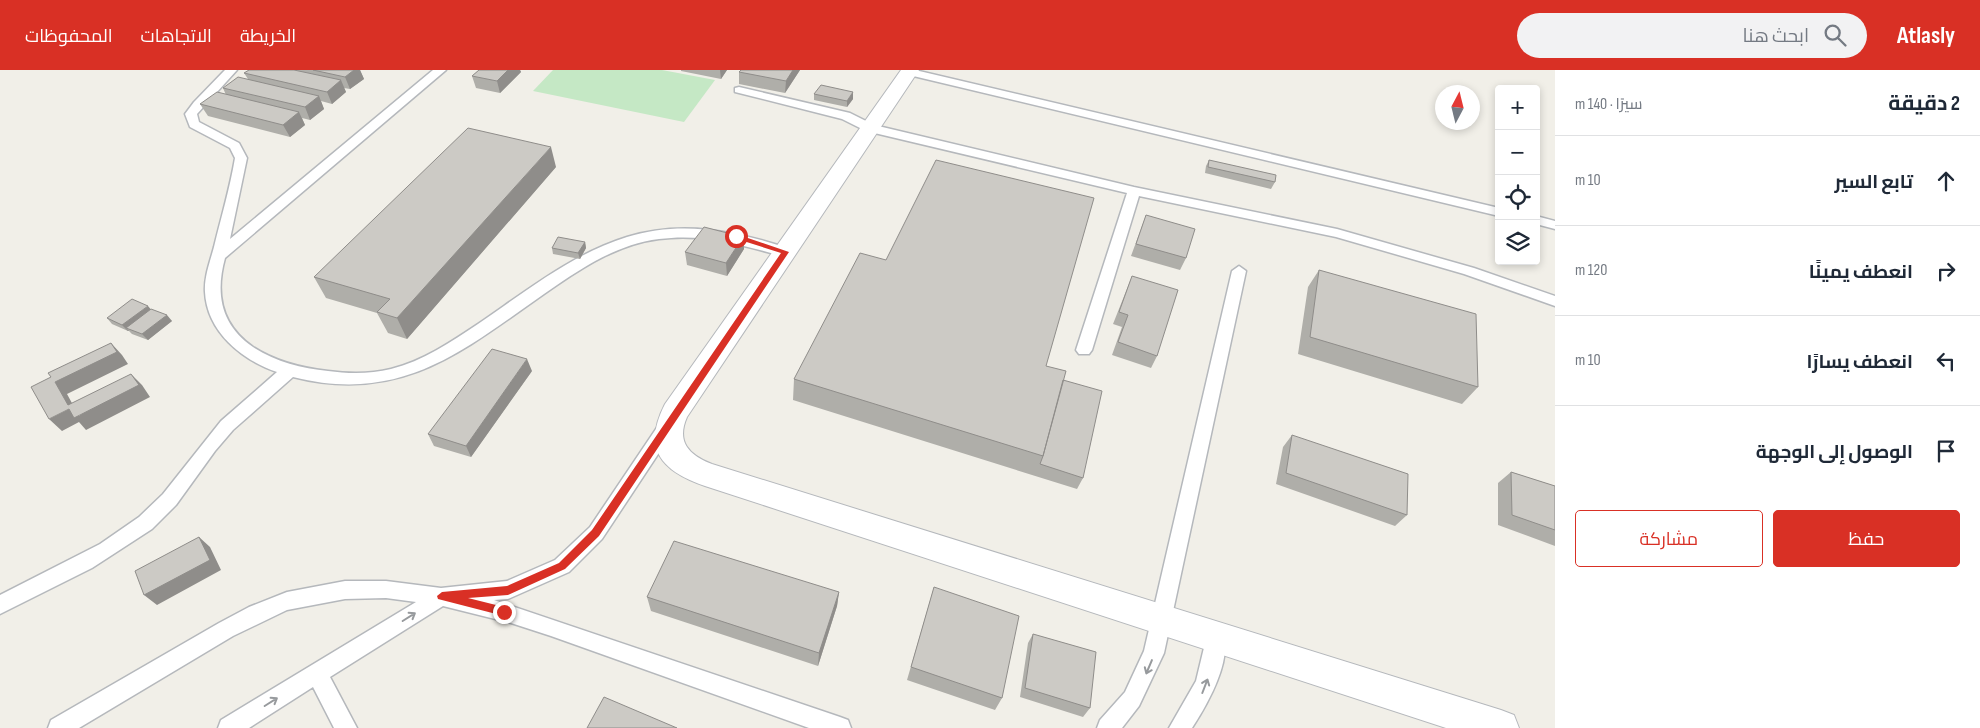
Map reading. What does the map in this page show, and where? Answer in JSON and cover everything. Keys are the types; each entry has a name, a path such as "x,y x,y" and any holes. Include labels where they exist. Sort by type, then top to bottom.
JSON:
{"street":[{"path":"909,71 669,423 670,447 677,459 689,468 1215,638 1501,728"}],"lane":[{"path":"231,70 198,104 191,114 194,124 235,146 242,158 212,278 212,293 219,320 239,345 270,364 290,371 329,378 365,380 384,378 421,366 446,353 582,261 599,252 637,239 677,232 717,233 755,241 785,252"},
{"path":"218,256 440,70"},
{"path":"909,71 1495,211"},
{"path":"738,90 846,116 870,128 1134,191 1336,233 1469,271 1555,301"},
{"path":"1084,350 1134,191"},
{"path":"1540,221 1555,225"},
{"path":"1108,728 1141,684 1154,653 1239,271"},
{"path":"0,604 102,551 135,530 162,507 210,446 244,409 290,371"},
{"path":"229,728 442,596 508,590 562,566 596,533 669,423"},
{"path":"59,728 231,626 267,609 302,597 337,591 411,592 442,596 536,622 840,728"},
{"path":"1180,728 1204,691 1210,674 1215,638"},
{"path":"317,674 346,728"}],"green space":[{"path":"553,70 662,70 715,80 684,122 533,91"}],"building":[{"path":"249,70 294,70 341,80 327,92 244,73"},
{"path":"313,70 354,70 345,77"},
{"path":"479,70 508,70 497,81 472,76"},
{"path":"741,70 793,70 786,81 739,72"},
{"path":"238,77 319,96 305,107 223,88"},
{"path":"821,85 853,92 847,101 814,94"},
{"path":"217,92 299,112 283,125 200,104"},
{"path":"468,128 551,147 397,318 377,312 390,299 314,277"},
{"path":"936,160 1094,198 1046,366 1066,371 1043,456 794,379 860,253 886,260"},
{"path":"1209,160 1276,175 1275,182 1208,167"},
{"path":"1146,215 1195,229 1186,258 1136,244"},
{"path":"704,227 743,237 726,263 685,252"},
{"path":"558,237 585,242 578,253 552,248"},
{"path":"1319,270 1476,314 1478,387 1310,337"},
{"path":"1132,276 1178,290 1157,356 1118,342 1128,315 1119,312"},
{"path":"132,299 148,306 122,325 107,318"},
{"path":"151,309 167,315 142,334 126,328"},
{"path":"111,343 117,352 55,382 68,405 131,374 139,385 74,418 69,409 49,419 31,387 51,377 48,373"},
{"path":"492,349 527,359 466,446 428,434"},
{"path":"1063,380 1102,391 1083,478 1040,464"},
{"path":"1292,435 1408,474 1407,515 1286,473"},
{"path":"1511,472 1555,486 1555,530 1512,515"},
{"path":"199,537 210,560 144,595 135,571"},
{"path":"674,541 839,592 819,653 647,597"},
{"path":"934,587 1019,616 1002,698 911,667"},
{"path":"1033,634 1096,652 1090,708 1025,688"},
{"path":"604,697 677,728 587,728"}],"route":[{"path":"504,612 442,596 508,590 562,566 596,533 675,412 785,252 736,236"}]}
